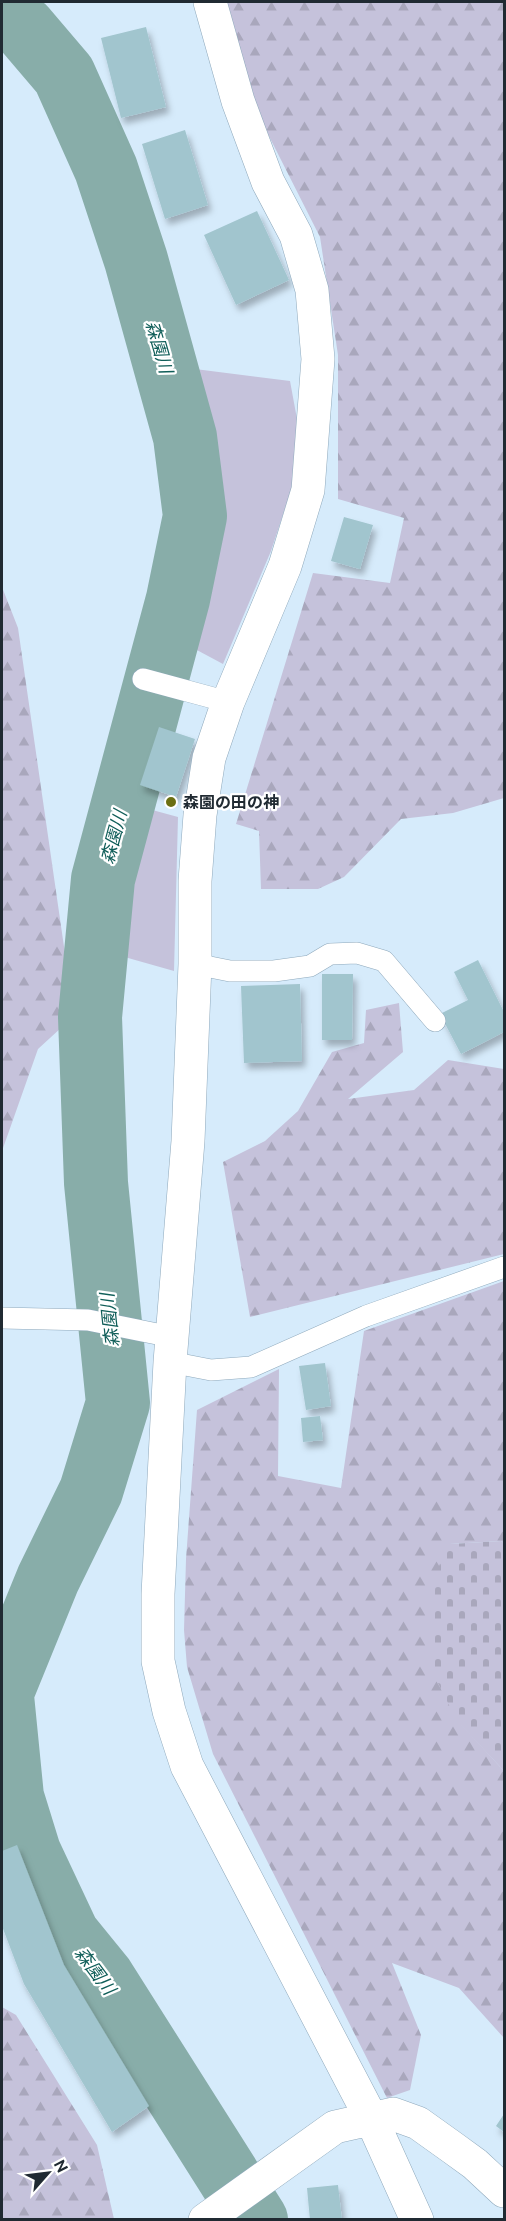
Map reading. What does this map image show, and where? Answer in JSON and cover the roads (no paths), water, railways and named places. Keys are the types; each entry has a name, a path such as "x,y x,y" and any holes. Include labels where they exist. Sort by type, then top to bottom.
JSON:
{"street":[{"path":"210,2 238,102 264,172 296,236 312,290 318,359 308,490 285,566 228,702 209,758 200,815 195,881 195,963 188,1142 171,1350 158,1594 158,1661 168,1711 187,1766 371,2118 417,2220"},
{"path":"215,2213 335,2127 393,2114 418,2123 475,2164 504,2191"}],"lane":[{"path":"143,680 228,702"},
{"path":"195,963 230,971 274,971 310,966 330,954 357,953 384,961 435,1021"},
{"path":"2,1318 88,1320 121,1326 211,1370 251,1367 366,1316 504,1267"}],"waterway":[{"name":"森園川","path":"2,13 24,28 64,75 106,169 136,260 185,437 195,516 178,599 103,879 90,1017 96,1183 118,1403 91,1491 48,1579 2,1692"},
{"name":"森園川","path":"2,1696 12,1797 29,1852 68,1935 103,1978 256,2220"}],"place":[{"name":"森園の田の神","path":"171,802"}]}
